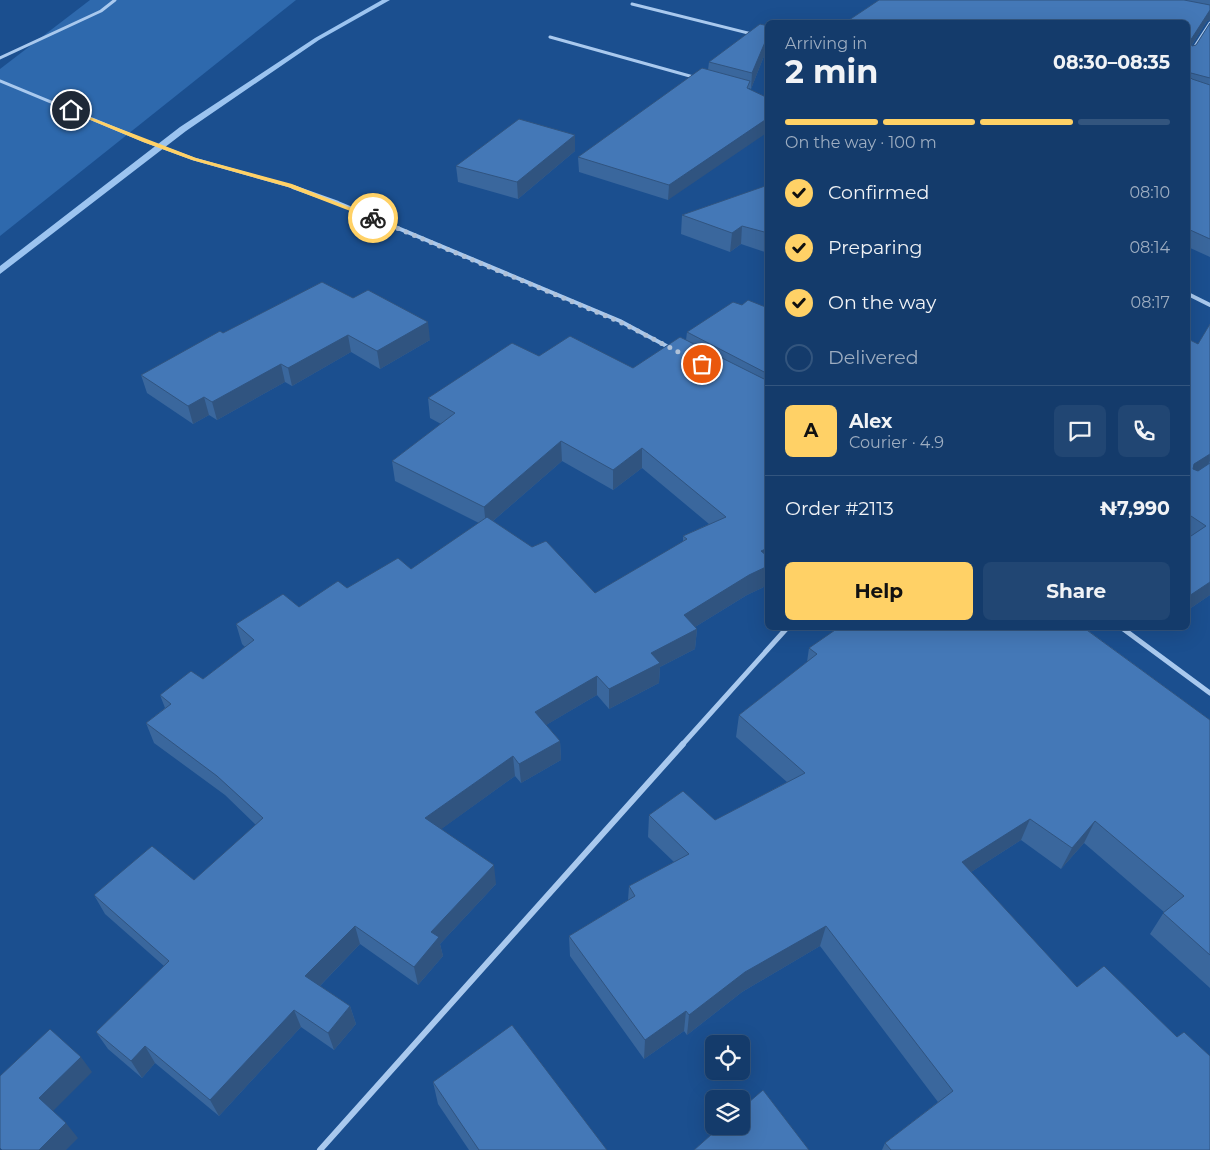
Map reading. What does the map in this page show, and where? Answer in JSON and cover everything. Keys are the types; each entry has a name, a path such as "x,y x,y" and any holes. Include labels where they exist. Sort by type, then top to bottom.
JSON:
{"street":[{"path":"0,58 101,11 112,5 115,0"},
{"path":"632,4 765,37"},
{"path":"1190,54 1210,22"},
{"path":"550,37 701,79"},
{"path":"0,81 145,141 194,159 290,186 338,203 620,322 681,353"},
{"path":"1190,295 1210,305"},
{"path":"320,1150 785,630"},
{"path":"1125,630 1210,692"}],"shaded area":[{"path":"90,0 296,0 0,236 0,69"}],"building":[{"path":"879,0 1184,0 1210,5 1210,10 1190,41 1190,20 849,20"},
{"path":"1210,23 1210,78 1191,73 1190,74 1190,41 1192,46 1196,45"},
{"path":"760,24 765,25 765,42 752,73 709,62"},
{"path":"702,68 750,81 747,88 765,97 765,120 669,185 578,157"},
{"path":"1190,77 1210,85 1210,239 1190,230"},
{"path":"519,119 575,135 517,182 456,166"},
{"path":"765,186 765,232 742,226 732,233 682,215"},
{"path":"322,282 353,298 368,290 428,322 377,351 348,335 288,368 281,364 212,402 204,397 188,406 141,375 220,331 223,333"},
{"path":"748,300 765,307 765,372 687,332 733,302 742,305"},
{"path":"1210,324 1210,454 1194,464 1193,469 1198,471 1210,463 1210,582 1190,595 1190,537 1206,526 1190,515 1190,340 1198,344"},
{"path":"570,336 633,368 680,337 765,380 765,549 761,551 765,554 765,567 749,575 684,615 697,629 651,653 660,663 609,689 597,676 535,712 560,741 519,764 513,756 425,818 494,865 431,932 439,937 414,967 355,926 305,976 350,1006 328,1033 294,1010 210,1100 145,1046 131,1061 96,1032 169,961 94,895 152,846 194,880 263,818 217,776 146,723 171,704 160,695 191,671 203,679 254,640 236,624 283,594 299,607 338,581 347,588 398,558 411,569 487,517 532,547 546,541 595,593 687,539 683,536 726,517 642,448 613,470 561,441 484,507 392,461 455,413 428,398 512,343 539,356"},
{"path":"835,630 1087,630 1210,720 1210,955 1163,913 1184,896 1095,821 1072,848 1030,819 962,862 1077,987 1104,966 1177,1037 1184,1032 1210,1056 1210,1150 891,1150 885,1143 953,1091 826,926 745,972 689,1015 686,1011 645,1040 569,936 635,896 629,886 689,854 649,815 683,791 715,820 805,773 739,715 817,654 809,648"},
{"path":"512,1025 607,1150 479,1150 433,1082"},
{"path":"50,1029 81,1057 39,1098 66,1123 39,1150 2,1150 0,1148 0,1076"},
{"path":"763,1090 809,1150 694,1150 711,1135 750,1135 750,1101"}],"waterway":[{"path":"0,271 183,129 317,39 387,0"}],"way so far":[{"path":"373,218 620,322 702,364"}],"route":[{"path":"71,110 194,159 290,186 373,218"}]}
